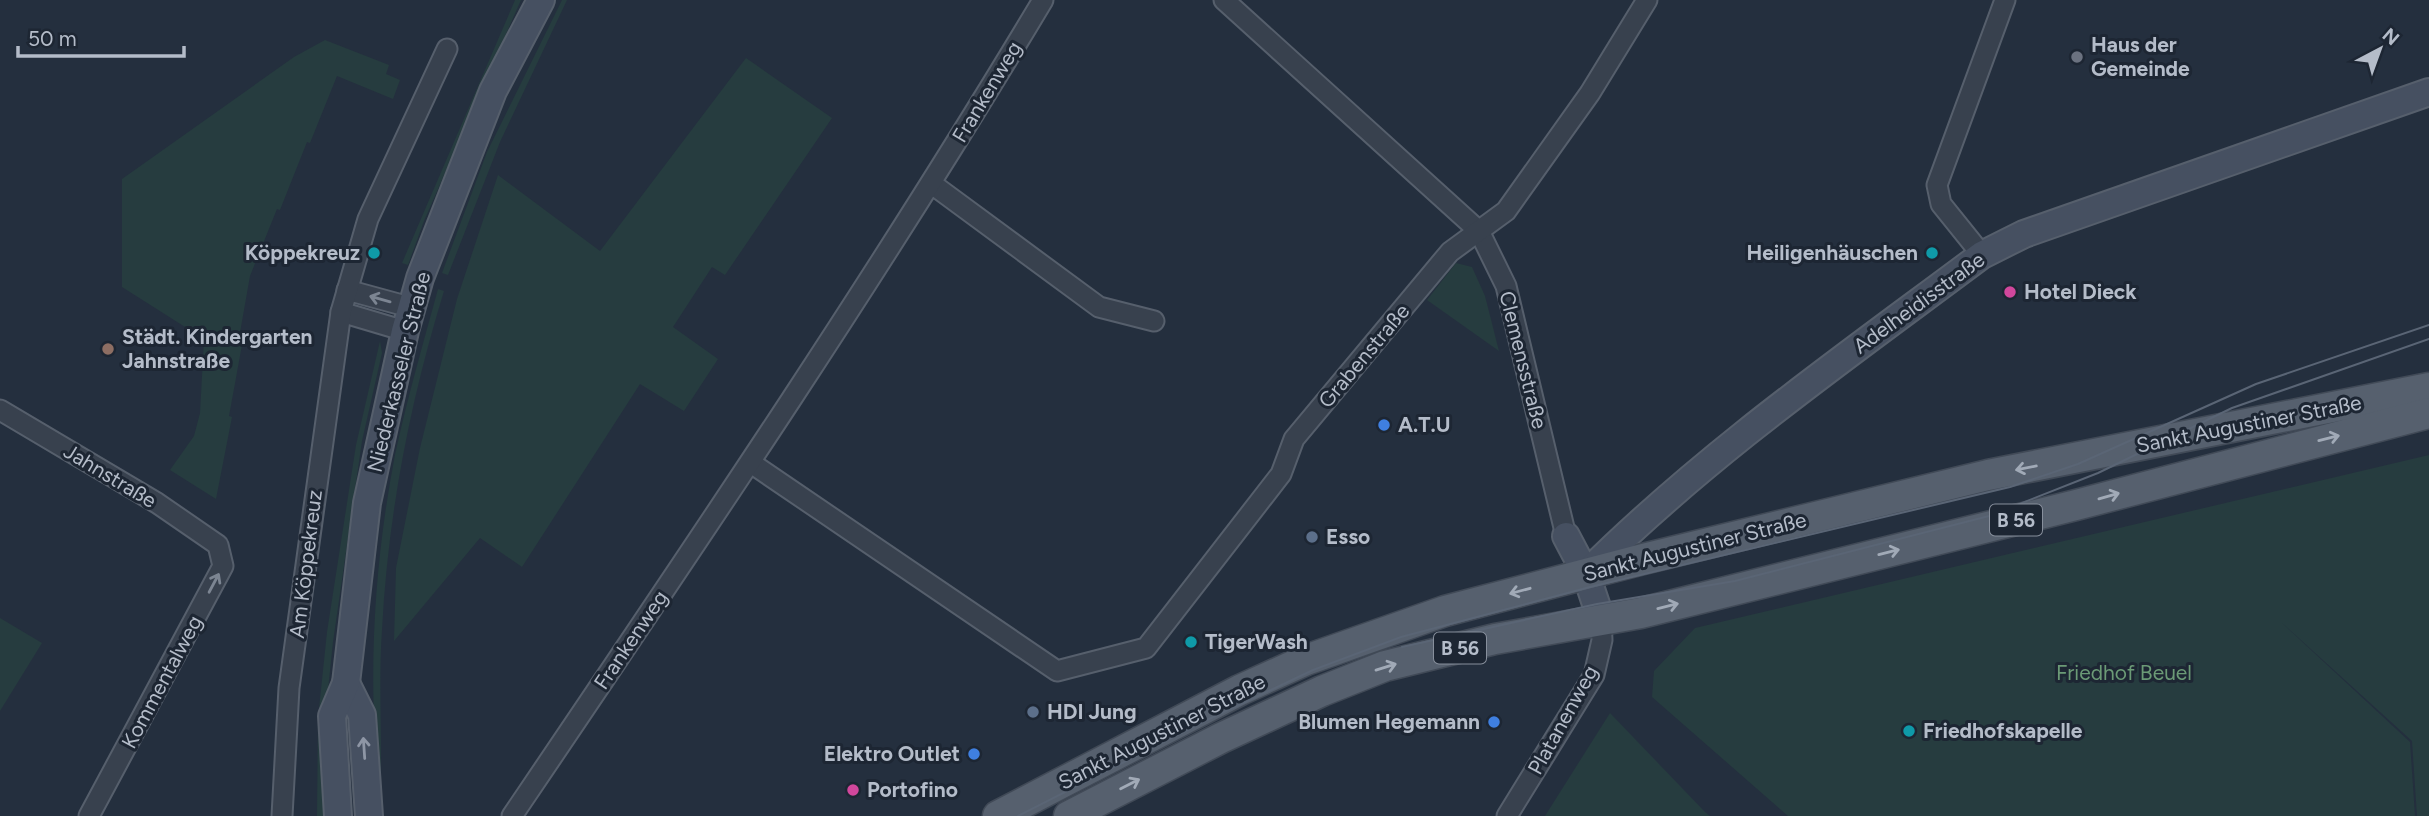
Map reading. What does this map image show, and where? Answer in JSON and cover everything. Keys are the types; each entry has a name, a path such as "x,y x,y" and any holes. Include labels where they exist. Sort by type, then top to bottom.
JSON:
{"main road":[{"name":"Sankt Augustiner Straße","path":"998,816 1240,690 1306,660 1445,611 1988,475 2429,388"},
{"name":"Sankt Augustiner Straße","path":"1069,816 1221,738 1322,691 1385,666 1495,639 1641,613 1915,546 2429,413"}],"street":[{"name":"Niederkasseler Straße","path":"338,816 332,716 346,683 368,503 409,319 420,278 493,90 541,0"},
{"name":"Frankenweg","path":"512,816 751,463 932,184 1042,0"},
{"name":"Clemensstraße","path":"1224,0 1479,231 1506,286 1566,536 1586,574 1601,619"},
{"name":"Grabenstraße","path":"751,463 1057,671 1146,648 1281,474 1294,439 1450,252 1506,211 1590,93 1647,0"},
{"path":"1976,247 1941,204 1937,185 2005,0"},
{"name":"Am Köppekreuz","path":"282,816 289,688 341,312 368,219 447,49"},
{"name":"Adelheidisstraße","path":"1586,574 1630,530 1976,247 2035,230 2429,92"},
{"path":"932,184 1099,307 1154,321"},
{"path":"347,290 409,319"},
{"path":"341,312 409,319"},
{"name":"Jahnstraße","path":"0,410 146,496 218,545"},
{"name":"Kommentalweg","path":"89,816 223,566 218,545"},
{"name":"Platanenweg","path":"1507,816 1594,675 1602,640 1601,619"},
{"path":"346,683 362,715 369,816"}],"green space":[{"path":"515,0 521,0 424,221 408,265 402,263"},
{"path":"562,0 567,0 500,142 448,275 442,273 487,152"},
{"path":"325,40 389,65 386,74 400,80 393,99 337,76 280,210 277,209 250,276 238,344 242,345 229,416 232,417 216,499 170,470 194,436 200,413 204,339 122,287 122,179 294,57"},
{"path":"746,58 832,118 725,275 712,267 673,327 718,359 684,411 640,384 522,567 480,538 394,641 396,568 420,448 457,299 498,175 600,251"},
{"path":"1456,263 1472,267 1485,296 1499,351 1427,300"},
{"path":"438,289 444,291 411,416 389,544 381,651 380,800 373,671 377,584 395,455"},
{"path":"380,341 382,353 362,441 333,642 325,719 323,816 317,816 318,718 327,632 356,445"},
{"name":"Friedhof Beuel","path":"2429,455 2429,816 2417,816 2412,741 2281,622 2410,742 2415,816 1788,816 1652,697 1654,671 1695,628"},
{"path":"0,618 42,643 0,711"},
{"path":"1610,713 1705,812 1710,816 1545,816"}],"tram line":[{"path":"1018,816 1207,720 1313,670 1401,637 1590,587 2010,487 2078,464 2256,384 2429,325"},
{"path":"1402,647 1597,604 1735,581 1989,516 2098,473 2232,408 2429,339"}],"place":[{"name":"Haus der Gemeinde","path":"2077,57"},
{"name":"Köppekreuz","path":"374,253"},
{"name":"Heiligenhäuschen","path":"1932,253"},
{"name":"Hotel Dieck","path":"2010,292"},
{"name":"Städt. Kindergarten Jahnstraße","path":"108,349"},
{"name":"A.T.U","path":"1384,425"},
{"name":"Esso","path":"1312,537"},
{"name":"TigerWash","path":"1191,642"},
{"name":"HDI Jung","path":"1033,712"},
{"name":"Blumen Hegemann","path":"1494,722"},
{"name":"Friedhofskapelle","path":"1909,731"},
{"name":"Elektro Outlet","path":"974,754"},
{"name":"Portofino","path":"853,790"}]}
